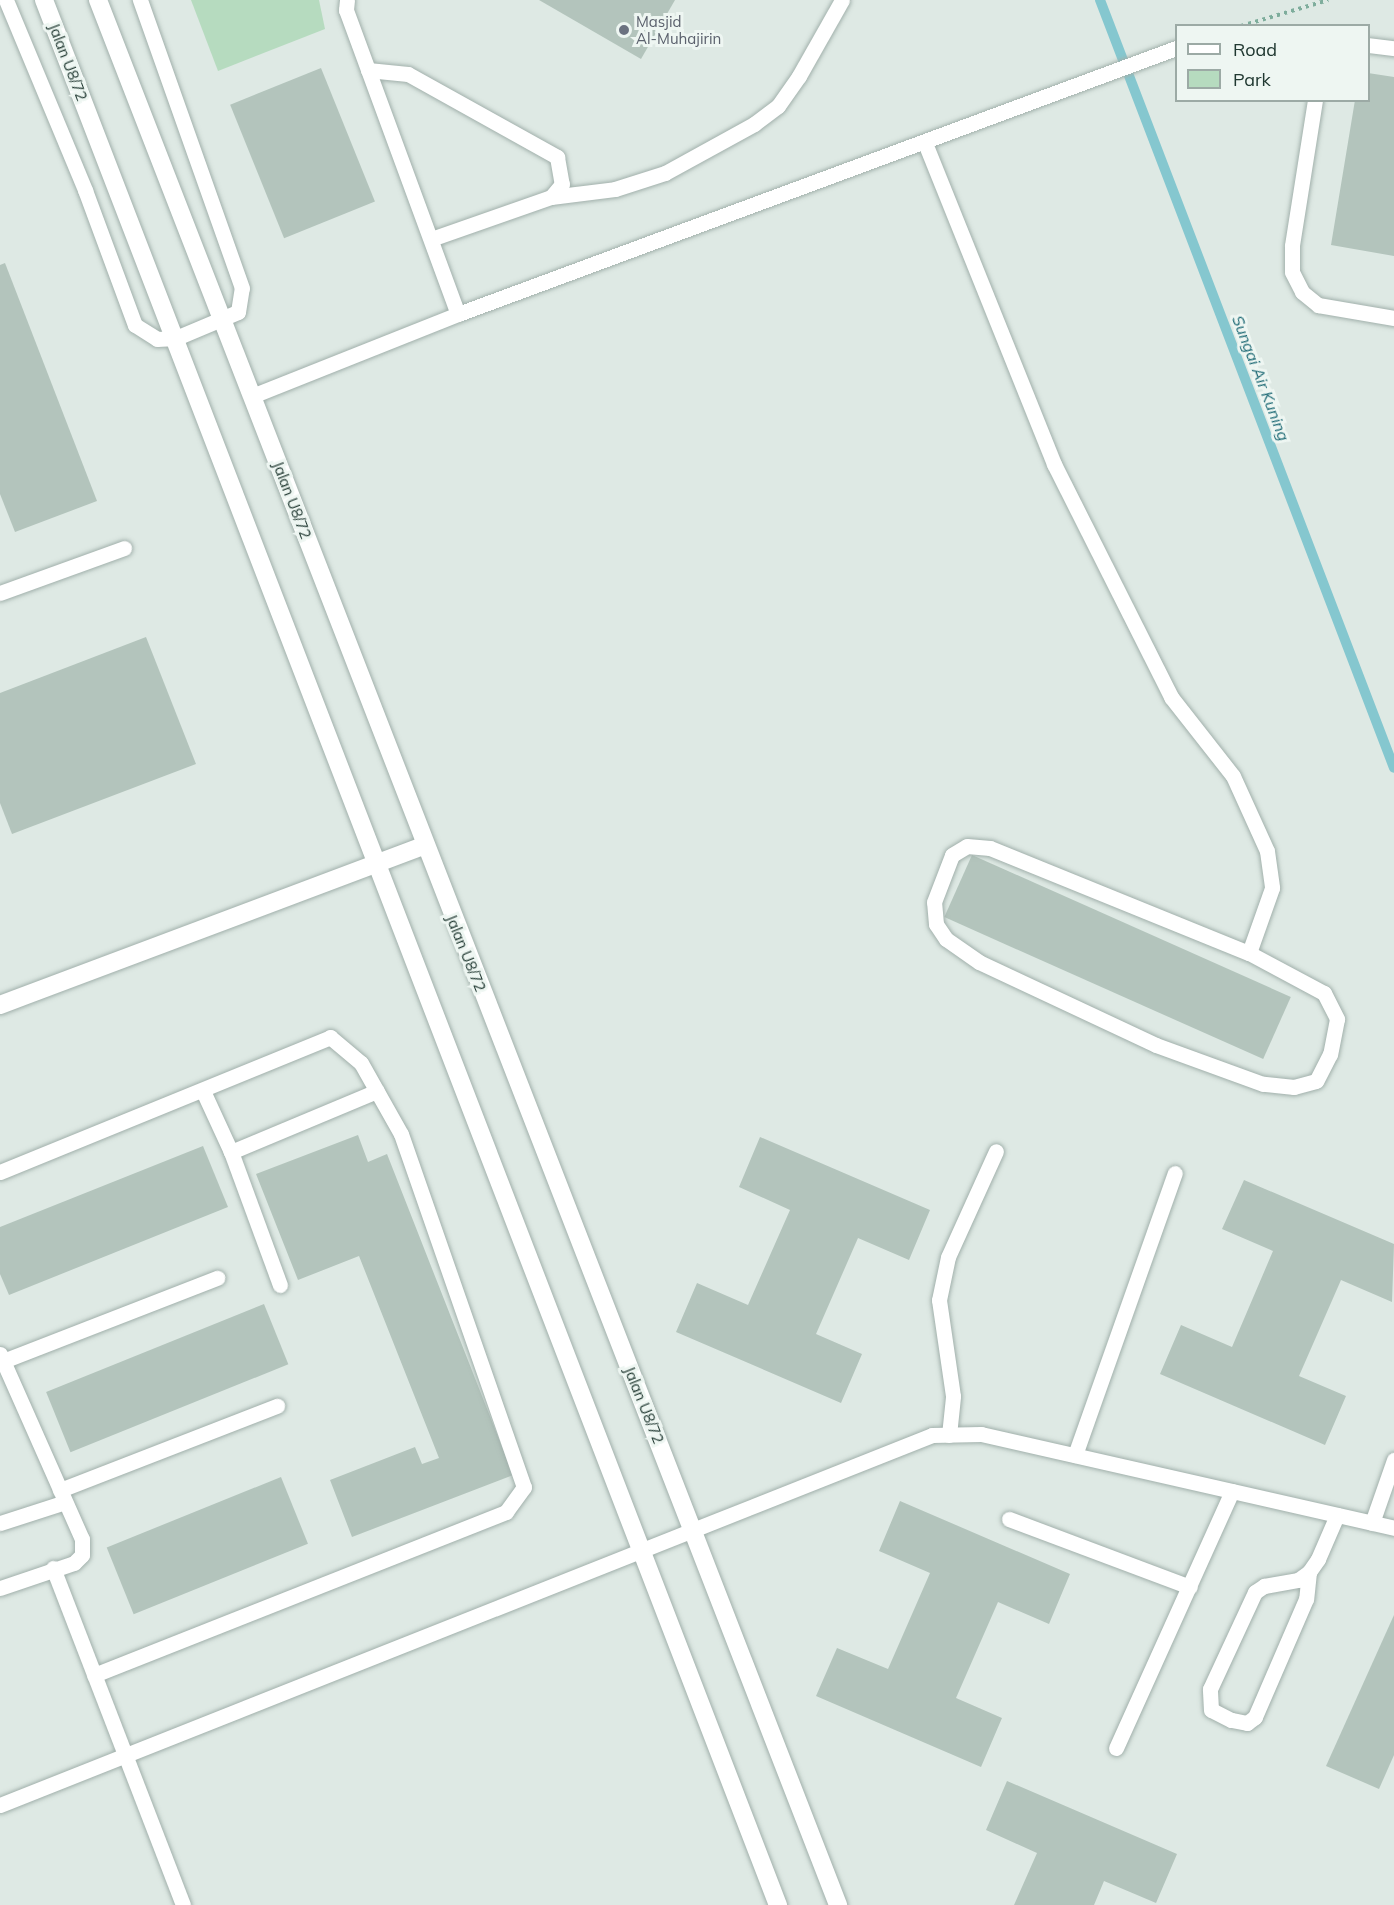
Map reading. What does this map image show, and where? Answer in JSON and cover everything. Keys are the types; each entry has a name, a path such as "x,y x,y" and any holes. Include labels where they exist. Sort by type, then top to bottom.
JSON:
{"street":[{"name":"Jalan U8/72","path":"44,0 354,799 374,864 778,1905"},
{"name":"Jalan U8/72","path":"98,0 423,846 693,1530 838,1905"},
{"path":"0,1005 423,846"}],"lane":[{"path":"6,0 86,190 135,325 157,339 176,338 222,322 238,312 242,288 140,0"},
{"path":"347,0 346,10 458,314"},
{"path":"431,239 550,197 615,189 665,173 754,124 778,106 799,76 842,0"},
{"path":"1370,45 1394,48"},
{"path":"252,396 458,314 926,143 1175,48"},
{"path":"368,70 408,74 557,157 562,184 550,197"},
{"path":"1315,102 1292,246 1292,272 1302,292 1318,305 1394,318"},
{"path":"926,143 1054,464 1171,697 1233,776 1267,851 1272,888 1249,953"},
{"path":"0,593 124,548"},
{"path":"967,846 990,848 1249,953 1324,993 1337,1019 1330,1054 1316,1081 1294,1087 1263,1084 1156,1045 1021,982 979,962 946,939 936,924 934,902 952,855 967,846"},
{"path":"0,1172 203,1091 330,1037 361,1063 401,1134 524,1487 506,1512 94,1675"},
{"path":"203,1091 231,1152 280,1284"},
{"path":"231,1152 377,1091"},
{"path":"949,1435 953,1396 939,1300 948,1257 996,1151"},
{"path":"1075,1455 1175,1173"},
{"path":"0,1588 53,1568 74,1563 82,1556 82,1539 1,1358 217,1278"},
{"path":"0,1523 277,1406"},
{"path":"0,1805 125,1758 932,1435 981,1434 1394,1528"},
{"path":"1372,1523 1394,1460"},
{"path":"1116,1748 1232,1491"},
{"path":"1309,1572 1306,1599 1255,1717 1247,1723 1239,1722 1211,1710 1210,1689 1255,1592 1264,1586 1298,1580 1309,1572 1318,1559 1337,1515"},
{"path":"1009,1519 1190,1587"},
{"path":"53,1568 183,1905"}],"path":[{"path":"1248,24 1328,0"}],"green space":[{"path":"191,0 319,0 325,29 218,71"}],"building":[{"name":"Masjid Al-Muhajirin","path":"539,0 675,0 641,59"},
{"path":"321,68 375,202 284,238 230,105"},
{"path":"1370,73 1394,77 1394,256 1331,245 1355,102 1370,102"},
{"path":"5,263 97,501 15,532 0,494 0,265"},
{"path":"146,637 196,764 12,834 0,803 0,693"},
{"path":"972,855 1291,997 1263,1059 944,917"},
{"path":"358,1135 368,1162 387,1154 513,1475 352,1537 330,1480 415,1447 422,1464 439,1458 359,1256 298,1280 256,1174"},
{"path":"760,1137 930,1210 909,1260 858,1238 816,1334 862,1354 841,1403 676,1332 697,1283 748,1305 790,1210 739,1187"},
{"path":"203,1146 228,1207 9,1295 0,1274 0,1227"},
{"path":"1244,1180 1394,1244 1392,1302 1341,1280 1299,1376 1346,1396 1325,1445 1160,1374 1181,1325 1232,1347 1273,1251 1222,1229"},
{"path":"264,1304 288,1364 70,1452 46,1392"},
{"path":"281,1477 308,1544 134,1614 107,1547"},
{"path":"900,1501 1070,1574 1049,1624 998,1602 956,1698 1002,1718 981,1767 816,1696 837,1648 888,1669 930,1573 879,1551"},
{"path":"1394,1615 1394,1755 1379,1789 1326,1766"},
{"path":"1007,1781 1177,1854 1156,1903 1104,1881 1094,1905 1014,1905 1037,1853 986,1830"}],"waterway":[{"name":"Sungai Air Kuning","path":"1100,0 1394,768"}],"place":[{"name":"Masjid Al-Muhajirin","path":"624,30"}]}
